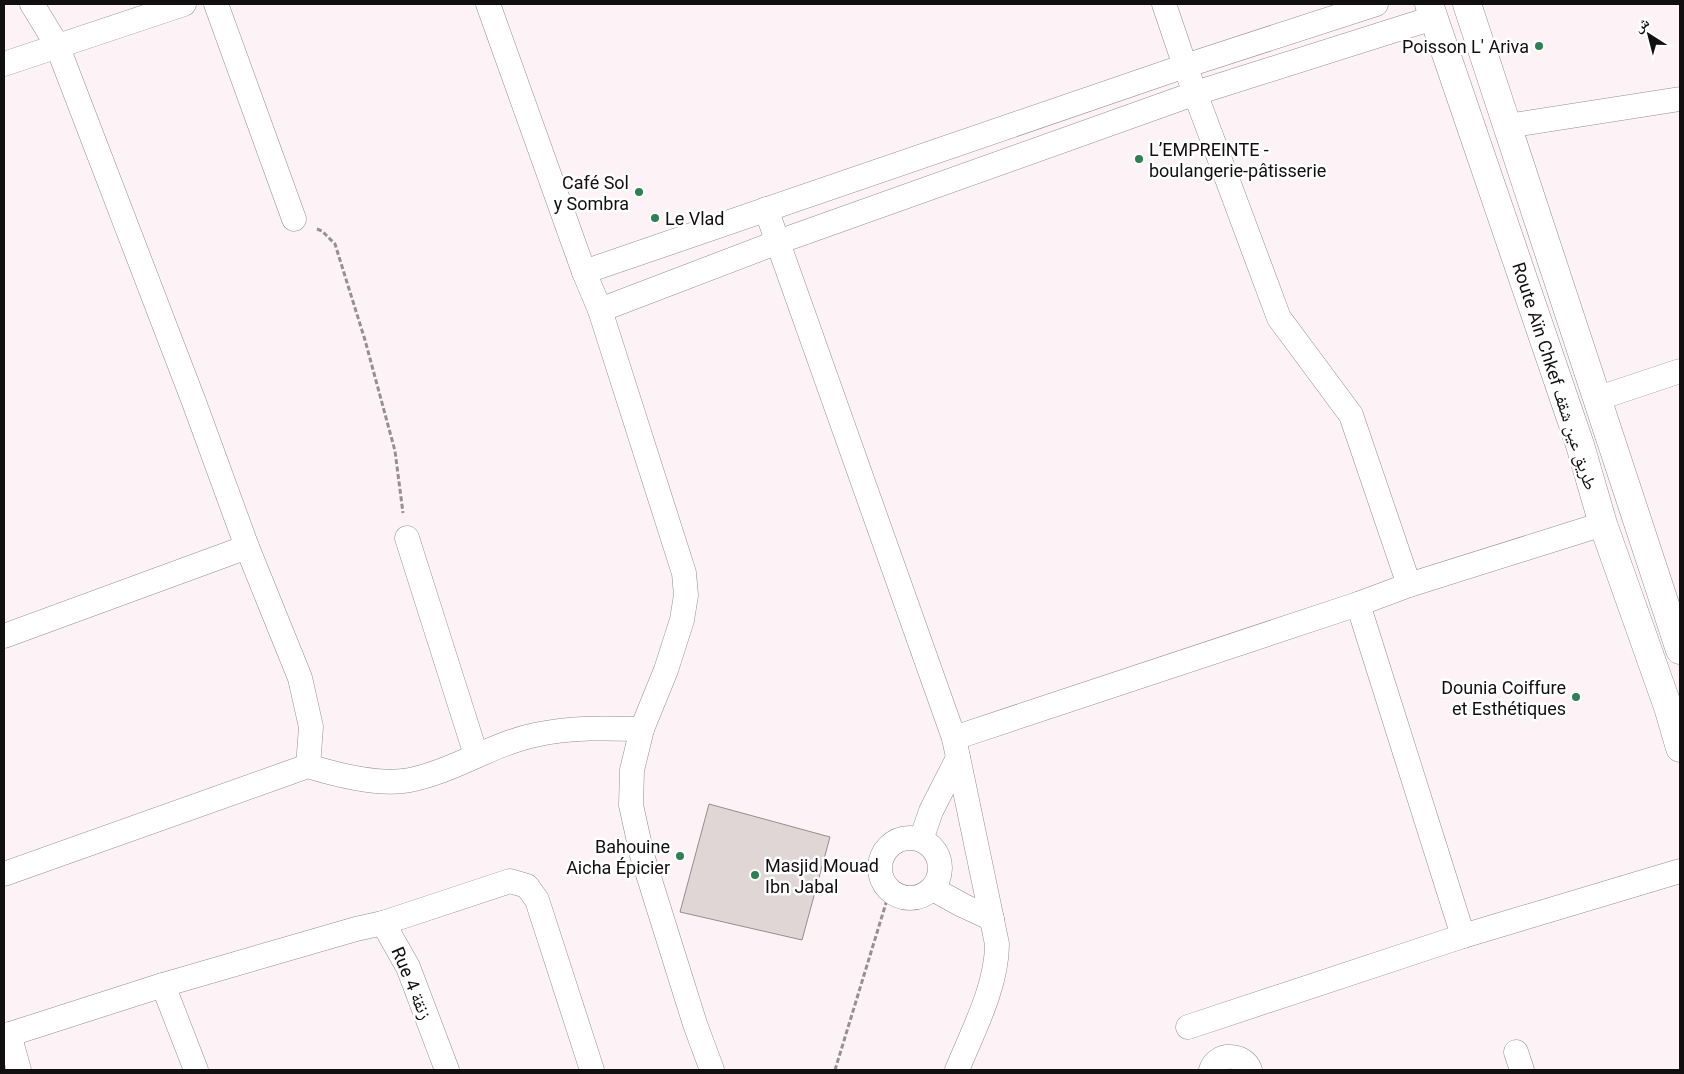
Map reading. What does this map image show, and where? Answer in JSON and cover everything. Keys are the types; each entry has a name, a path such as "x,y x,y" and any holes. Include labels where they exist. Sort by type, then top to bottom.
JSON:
{"main road":[{"name":"Route Aïn Chkef طريق عين شقف","path":"1467,4 1680,650"},
{"name":"Route Aïn Chkef طريق عين شقف","path":"1431,11 1580,445 1603,524 1668,707 1680,748"}],"street":[{"path":"32,4 57,45 247,547 300,678 311,727 308,766"},
{"path":"4,64 184,4"},
{"path":"216,4 294,219"},
{"path":"488,4 584,272 600,310 684,573 686,595 682,620 666,670 642,729 632,770 631,805 642,855 694,1024 712,1070"},
{"path":"1164,4 1185,66 1279,318 1351,415 1409,585"},
{"path":"584,272 1185,66 1376,4"},
{"path":"600,310 778,242 1431,11"},
{"path":"1507,126 1680,99"},
{"path":"766,209 956,748 997,944 997,960 993,980 957,1070"},
{"path":"1596,399 1680,371"},
{"path":"922,840 931,811 956,748 1409,585 1603,524"},
{"path":"407,538 476,755"},
{"path":"4,636 247,547"},
{"path":"1358,604 1463,936"},
{"path":"4,874 308,766 336,775 372,781 408,781 435,773 502,744 536,734 604,728 642,729"},
{"path":"910,838 922,840 931,846 938,856 941,867 939,879 933,889 923,896 911,899 900,897 890,890 883,881 880,869 882,858 888,848 898,840 910,838"},
{"path":"1188,1027 1463,936 1680,871"},
{"path":"19,1070 7,1035 163,985 356,929 383,923 510,882 527,886 536,900 592,1070"},
{"path":"933,889 992,919"},
{"name":"Rue 4 زنقة","path":"383,923 408,967 447,1070"},
{"path":"163,985 196,1070"},
{"path":"1211,1070 1213,1065 1223,1057 1237,1057 1248,1064 1250,1070"}],"path":[{"path":"294,219 322,231 335,244 365,340 395,451 407,538"},
{"path":"835,1070 890,890"}],"building":[{"name":"Masjid Mouad Ibn Jabal","path":"709,804 830,837 802,940 680,912"}],"place":[{"name":"Poisson L' Ariva","path":"1539,46"},
{"name":"L’EMPREINTE - boulangerie-pâtisserie","path":"1139,159"},
{"name":"Café Sol y Sombra","path":"639,192"},
{"name":"Le Vlad","path":"655,218"},
{"name":"Dounia Coiffure et Esthétiques","path":"1576,697"},
{"name":"Bahouine Aicha Épicier","path":"680,856"},
{"name":"Masjid Mouad Ibn Jabal","path":"755,875"}]}
